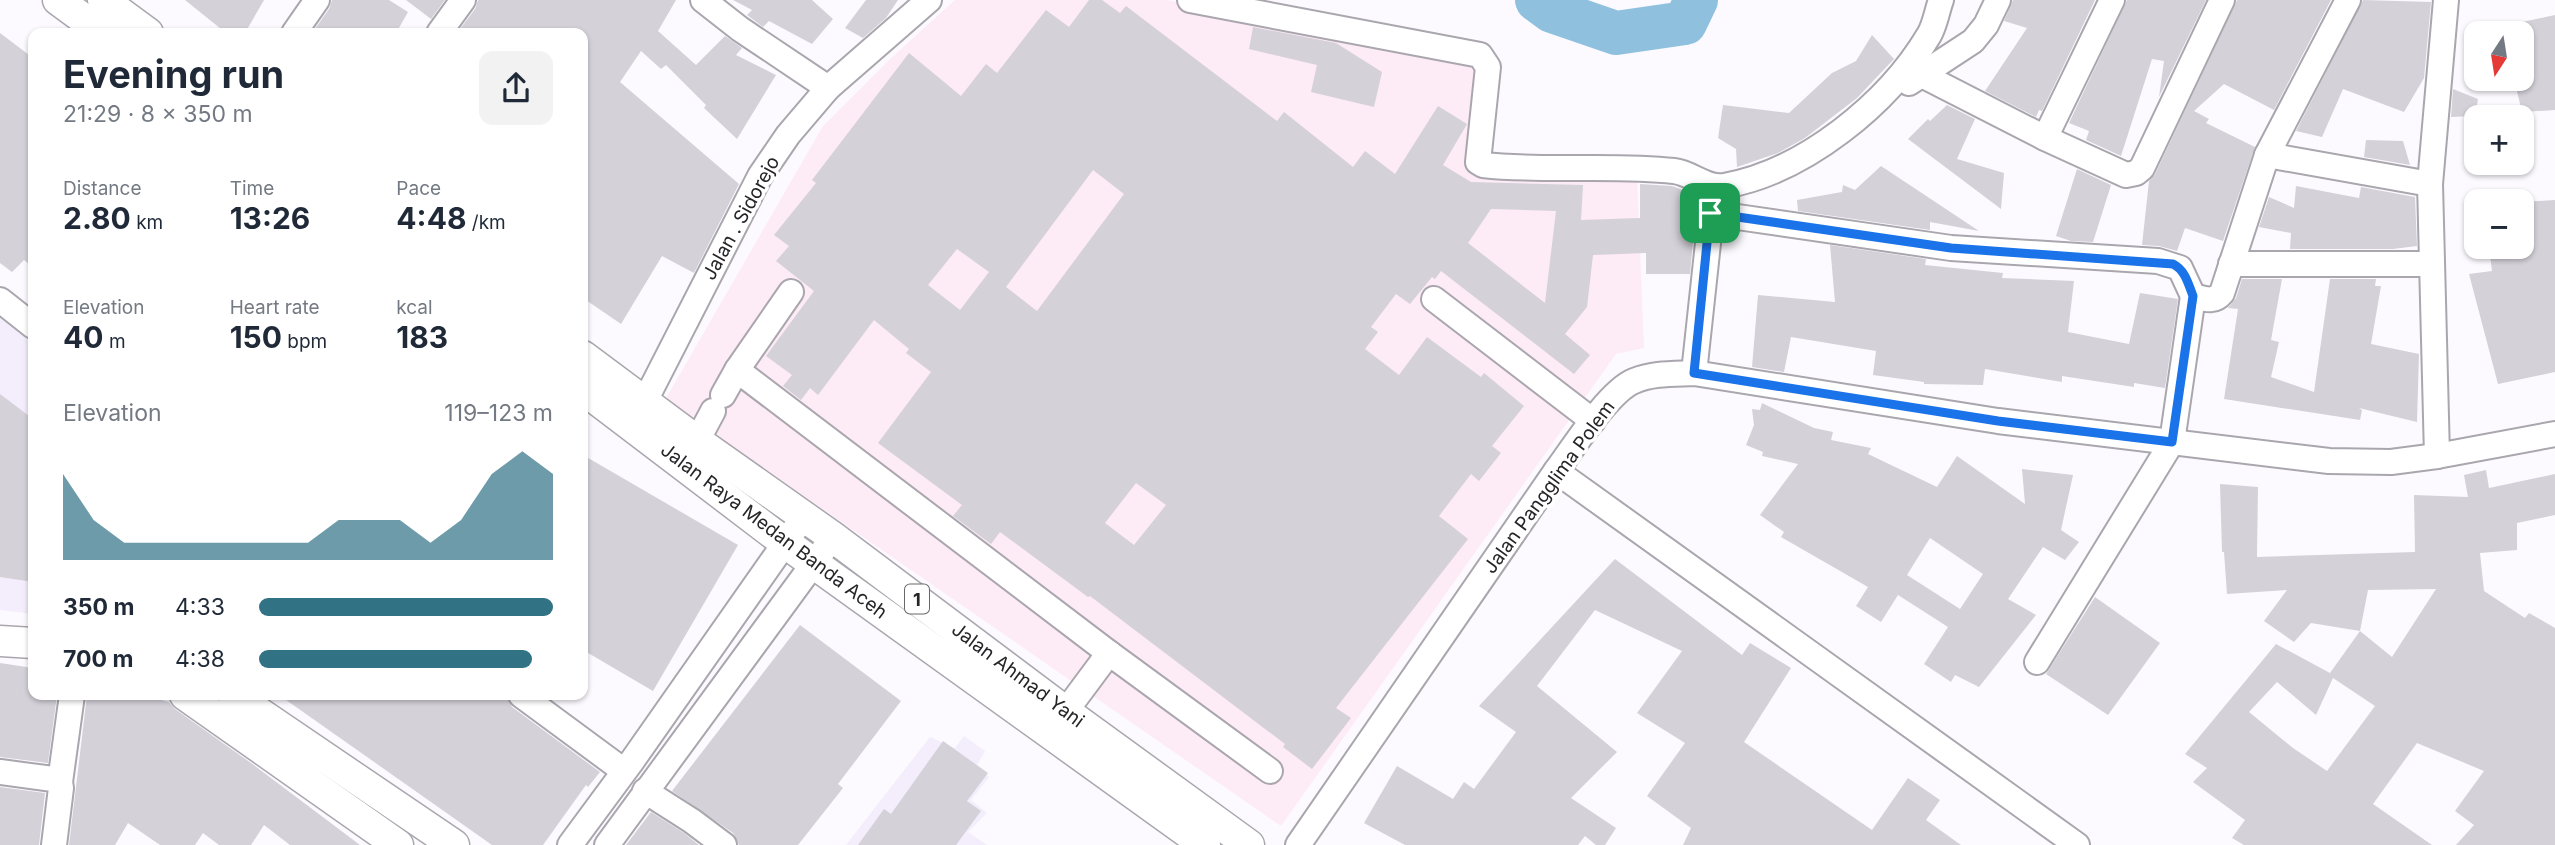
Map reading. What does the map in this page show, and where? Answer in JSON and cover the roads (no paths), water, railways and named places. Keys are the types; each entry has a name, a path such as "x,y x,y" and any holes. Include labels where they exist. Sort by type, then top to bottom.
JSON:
{"main road":[{"path":"58,0 96,28"},
{"path":"103,0 141,28"},
{"name":"Jalan Ahmad Yani","path":"588,360 696,441 833,537 1058,722 1249,845"},
{"name":"Jalan Raya Medan Banda Aceh","path":"588,393 784,542 1058,722 1205,845"},
{"path":"0,641 28,643"},
{"path":"192,700 398,845"},
{"path":"240,700 454,845"},
{"path":"314,785 330,761"}],"street":[{"path":"297,28 317,0"},
{"path":"443,28 463,0"},
{"path":"703,0 740,29 828,89"},
{"name":"Jalan . Sidorejo","path":"645,401 760,176 788,135 828,89 929,0"},
{"path":"1190,0 1480,55 1488,67 1478,162 1483,165 1676,171 1712,200 1951,248 2165,263 2180,268 2193,296 2172,442 2037,662"},
{"path":"1712,200 1835,137 1891,86 1930,34 1941,0"},
{"path":"1712,200 1811,167 1847,146 1870,127 1920,75 1973,41 1986,25 1998,0"},
{"path":"2045,138 2112,0"},
{"path":"1920,75 2045,138 2126,174 2136,173 2142,168 2222,0"},
{"path":"2193,296 2211,300 2217,299 2222,293 2267,155 2348,0"},
{"path":"2437,456 2430,184 2446,0"},
{"path":"2267,155 2430,184"},
{"path":"1694,373 1712,200"},
{"path":"2231,264 2431,264"},
{"path":"696,441 737,370 791,292"},
{"path":"1434,299 1593,421"},
{"path":"0,300 28,322"},
{"path":"737,370 1109,653 1270,771"},
{"name":"Jalan Pangglima Polem","path":"1298,845 1556,471 1593,421 1632,381 1658,374 1694,373 1998,421 2329,461 2390,462 2555,434"},
{"path":"1556,471 2077,845"},
{"path":"569,845 804,516"},
{"path":"607,845 833,537"},
{"path":"1058,722 1109,653"},
{"path":"54,845 71,700"},
{"path":"528,700 624,771"},
{"path":"0,772 60,782"},
{"path":"645,791 724,845"}],"waterway":[{"path":"1537,0 1552,11 1616,33 1685,23 1696,0"}]}
